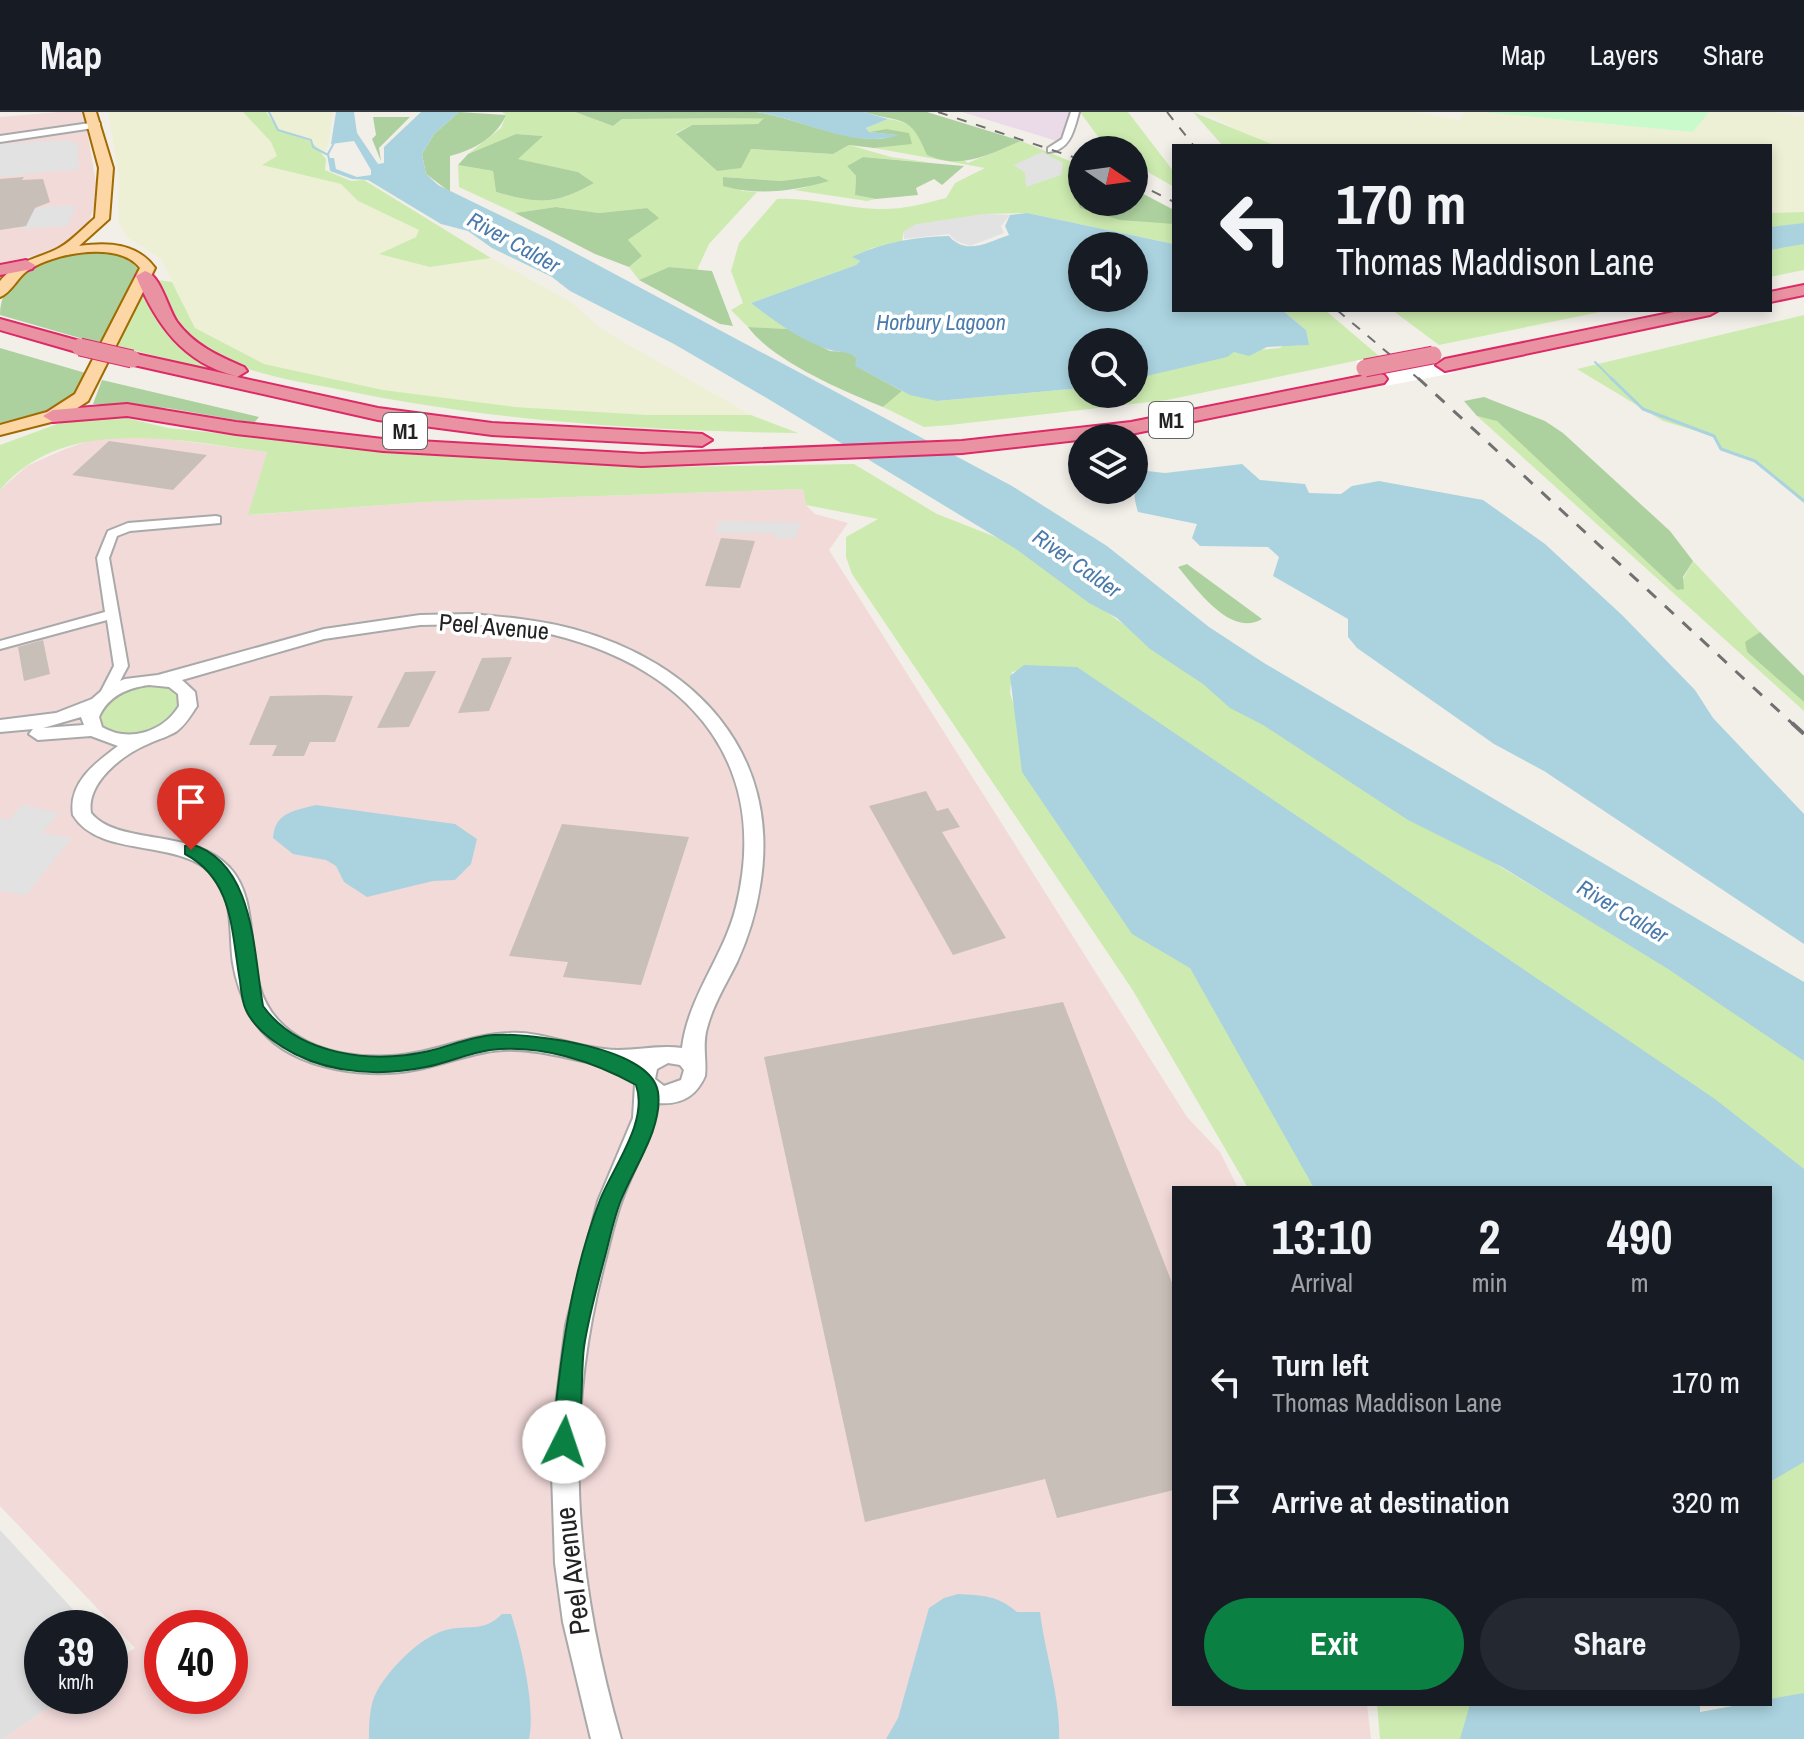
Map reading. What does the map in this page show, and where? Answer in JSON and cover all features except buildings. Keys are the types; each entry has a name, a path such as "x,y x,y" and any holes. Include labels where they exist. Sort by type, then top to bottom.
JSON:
{"highway":[{"path":"0,270 26,265"},
{"path":"145,276 163,318 177,338 221,365 256,378 432,413 615,437"},
{"path":"1772,285 1804,278"},
{"path":"1772,297 1804,290"},
{"name":"M1","path":"1439,360 1641,312"},
{"name":"M1","path":"1,329 77,354 366,426 484,442 691,456 799,455 1131,428 1439,360 1699,312"},
{"name":"M1","path":"128,366 378,414 492,429 615,437 779,441 954,440"},
{"path":"53,416 127,410 261,432 383,445 642,460 691,456"}],"main road":[{"path":"0,430 53,416 77,402 88,390 145,276 145,262 115,241 102,219 106,168 94,118"},
{"path":"0,292 26,265 58,254 77,243 102,219"},
{"path":"58,254 95,249 129,253"},
{"path":"0,438 32,423"}],"street":[{"path":"1051,150 1066,140 1075,112"},
{"path":"0,139 94,118"},
{"path":"108,763 102,734 90,717 121,666 103,558 112,534 128,527 216,520"},
{"path":"0,645 112,614"},
{"name":"Peel Avenue","path":"101,699 152,680 219,667 268,649 350,629 407,621 462,620 522,624 615,649 663,674 702,709 739,761 751,791 756,830 753,873 734,945 696,1021 663,1055 647,1064 646,1124"},
{"path":"121,666 152,680 179,685 188,696"},
{"name":"Peel Avenue","path":"219,667 201,679 188,696 188,706 178,721 141,739 108,763 84,791 80,807 83,819 100,832 191,850 210,860 224,873 237,901 254,1007 265,1024 282,1036 328,1058 379,1065 511,1041 548,1045 604,1058"},
{"path":"0,726 71,716 101,699"},
{"path":"0,738 102,734 141,739"},
{"name":"Peel Avenue","path":"606,1739 587,1678 573,1611 562,1491 564,1417 573,1344 610,1202 646,1124 695,1076 692,1062 696,1021"},
{"path":"604,1058 679,1054 692,1062"},
{"path":"604,1058 660,1095 682,1091"}],"shaded area":[{"path":"83,112 90,125 36,136 87,130 98,194 86,231 53,252 0,263 0,117"},
{"path":"962,112 1070,112 1063,143"},
{"path":"69,140 78,144 79,169 0,177 0,144"},
{"path":"1042,152 1063,163 1061,175 1026,187 1025,173 1014,165"},
{"path":"76,206 67,226 23,229 34,209"},
{"path":"984,214 1010,215 1001,226 1004,233 970,246 956,241 949,234 904,239 904,231 916,224"},
{"path":"151,437 267,452 249,515 425,502 803,489 806,505 815,514 848,523 829,550 1187,1117 1220,1152 1237,1186 1172,1186 1172,1706 1367,1706 1371,1739 3,1739 40,1714 128,1714 128,1653 135,1648 128,1641 128,1610 99,1610 0,1506 0,490 27,466 97,438"},
{"path":"719,521 801,523 795,539 775,538 773,533 716,533"},
{"path":"22,805 59,813 42,833 72,838 26,895 0,891 0,818 9,820"},
{"path":"0,1530 73,1610 24,1610 24,1714 40,1714 0,1739"}],"green space":[{"path":"108,112 243,112 271,142 277,156 264,165 341,184 358,201 419,230 417,236 380,254 430,267 491,258 571,302 603,330 751,415 648,415 515,407 383,390 264,364 195,328 161,259 127,237 118,221 119,177"},
{"path":"243,112 266,112 279,130 312,142 326,159 325,170 351,181 364,180 491,258 430,267 379,254 416,237 419,230 358,201 341,184 262,165 277,156 271,142"},
{"path":"266,112 333,112 328,145 323,153 312,142 279,130"},
{"path":"459,112 506,115 483,142 450,156 450,192 426,174 422,154 434,134"},
{"path":"502,112 575,112 613,126 622,119 766,118 758,124 692,125 676,133 717,171 751,149 833,154 849,145 891,157 934,163 863,157 847,166 856,176 855,195 876,199 867,201 794,190 807,187 819,176 781,181 724,177 742,191 757,192 709,244 697,270 669,267 639,280 629,267 642,256 627,241 658,218 647,208 599,213 556,207 515,213 459,187 458,165 493,171 496,192 524,199 557,199 594,183 578,172 517,159 542,136 516,134 468,154 501,128 506,115"},
{"path":"575,112 756,112 847,136 882,139 896,135 869,132 886,129 909,133 912,144 874,148 849,145 833,154 751,149 741,168 717,171 676,134 692,125 758,124 764,118 622,119 613,126"},
{"path":"864,112 927,112 1021,141 974,159 940,159 927,155 915,132 904,122"},
{"path":"1080,112 1128,112 1146,136 1098,136"},
{"path":"1193,112 1271,144 1221,144"},
{"path":"1205,112 1415,112 1460,120 1464,112 1481,112 1693,132 1709,112 1771,112 1804,117 1804,212 1772,213 1772,144 1270,144 1254,139"},
{"path":"1481,112 1709,112 1693,132"},
{"path":"373,117 410,117 379,148 381,161 372,139 376,135"},
{"path":"888,119 899,121 920,130 968,163 1021,141 1068,160 1068,216 1133,216 1172,222 1172,244 1148,239 1148,232 1117,232 1027,213 984,214 904,231 902,241 872,248 853,257 860,261 856,265 751,303 788,329 748,327 731,310 743,303 731,271 739,243 777,199 864,208 903,208 946,198 955,183 985,168 874,148 912,143 886,129 869,132 866,128"},
{"path":"516,134 543,136 518,159 578,172 594,183 557,199 524,199 496,192 493,171 458,165 468,154"},
{"path":"1148,138 1172,169 1172,186 1148,172"},
{"path":"863,157 964,166 942,185 934,179 916,188 918,195 876,199 855,195 856,176 847,166"},
{"path":"819,176 829,181 776,191 750,191 723,186 723,177 781,181"},
{"path":"1148,196 1172,209 1172,224 1107,216 1148,216"},
{"path":"556,207 599,213 647,208 659,218 628,240 642,256 629,267 595,254 515,213"},
{"path":"1804,212 1804,270 1772,277 1772,213"},
{"path":"81,253 122,256 139,272 104,345 0,315 2,300 16,278 40,264"},
{"path":"669,267 712,271 733,326 720,324 639,280"},
{"path":"157,280 172,282 195,328 264,364 383,390 515,407 648,415 751,415 798,433 624,427 509,416 394,400 282,378 244,368 194,342 177,322"},
{"path":"144,293 150,296 163,328 182,349 237,378 118,346"},
{"path":"1284,312 1327,312 1379,356 1148,402 1148,375 1234,352 1280,348 1285,344 1298,346 1306,330"},
{"path":"1395,312 1600,312 1439,345"},
{"path":"1804,315 1804,502 1755,462 1721,450 1713,436 1663,421 1577,369"},
{"path":"748,327 788,329 830,351 849,352 857,358 856,366 902,391 883,407 829,384 791,363 759,340"},
{"path":"0,348 89,374 62,404 28,419 0,426"},
{"path":"102,380 259,417 254,423 167,408 93,404"},
{"path":"1068,389 1068,408 1098,408 924,427 883,407 902,391 937,401"},
{"path":"1484,397 1545,421 1563,433 1670,531 1693,561 1683,577 1684,589 1677,590 1497,421 1477,416 1464,401"},
{"path":"118,416 168,428 412,453 665,467 854,464 937,514 1006,541 1266,725 1668,968 1804,1060 1804,1172 1024,670 1012,672 1010,693 1018,718 1195,966 1316,1186 1247,1186 1132,989 852,574 846,557 846,537 878,519 806,505 803,489 425,502 248,515 267,452 162,439 90,441 57,450 26,466 0,490 0,445 71,419"},
{"path":"1477,416 1497,420 1677,590 1693,561 1760,632 1746,642 1747,652 1804,702 1804,711"},
{"path":"1187,564 1262,619 1250,623 1238,622 1215,608 1178,567"},
{"path":"1760,632 1804,676 1804,702 1747,652 1745,642"},
{"path":"162,686 173,690 181,702 168,721 157,728 134,735 122,734 102,723 102,712 120,694 136,687"},
{"path":"1804,1456 1804,1701 1738,1717 1733,1706 1772,1706 1772,1476"},
{"path":"1377,1706 1477,1706 1467,1739 1380,1739"}],"water":[{"name":"River Calder","path":"336,112 354,112 357,133 378,164 384,163 384,147 421,112 459,112 434,134 422,154 426,174 438,185 551,240 1012,486 1107,546 1209,627 1264,663 1804,982 1804,1061 1668,969 1502,867 1408,820 1263,725 1230,708 1203,684 1150,649 1117,618 1089,603 1016,549 765,397 674,344 570,291 552,277 492,248 468,231 441,224 368,180 352,179 330,171 328,158 334,158 336,169 357,177 371,175 354,141 331,144"},
{"path":"756,112 864,112 888,119 866,128 869,132 899,135 863,139"},
{"name":"Horbury Lagoon","path":"1027,213 1117,232 1068,232 1068,312 1148,312 1148,239 1172,244 1172,312 1284,312 1306,330 1309,345 1267,347 1249,356 1234,352 1227,357 1148,376 1148,328 1068,328 1068,389 937,401 910,395 855,366 857,358 853,355 807,340 751,303 856,265 860,261 852,257 887,244 949,236 963,245 978,246 1009,235 1005,226 1010,215"},
{"path":"1804,223 1804,244 1772,250 1772,227"},
{"path":"1242,464 1260,480 1305,484 1309,493 1341,494 1352,486 1379,481 1483,500 1545,544 1622,615 1695,690 1713,718 1804,814 1804,944 1544,771 1494,744 1357,648 1348,637 1348,619 1273,576 1279,557 1268,547 1200,546 1192,538 1197,524 1138,512 1136,504 1148,504 1148,471 1165,473"},
{"path":"1024,665 1077,667 1715,1099 1804,1169 1804,1462 1772,1481 1772,1186 1313,1186 1190,968 1132,934 1022,772 1010,676"},
{"path":"316,805 455,824 477,839 471,864 455,880 433,881 367,897 344,882 336,866 326,860 293,854 273,838 277,823 287,814"},
{"path":"958,1594 990,1597 1017,1612 1040,1612 1058,1708 1059,1739 886,1739 898,1718 929,1608 944,1598"},
{"path":"502,1614 511,1614 523,1659 531,1710 529,1739 369,1739 374,1696 407,1654 436,1634 454,1628 482,1626"},
{"path":"1804,1693 1804,1739 1460,1739 1469,1706 1700,1706 1700,1712 1733,1706 1772,1706 1772,1699"}],"pier":[{"path":"1424,347 1454,373 1385,386 1356,361"}],"waterway":[{"path":"269,112 278,130 311,140 313,147 328,155"},
{"path":"330,164 328,154 336,139"},
{"path":"1595,362 1611,378"},
{"path":"1611,378 1643,409 1714,436 1721,449 1755,461 1804,501"}],"railway":[{"path":"938,112 1068,155"},
{"path":"1167,112 1192,144"},
{"path":"1148,189 1172,201"},
{"path":"1339,312 1420,380"},
{"path":"1418,378 1794,725"},
{"path":"1792,723 1804,734"}],"route":[{"path":"191,850 210,860 224,873 232,888 237,901 243,956 254,1007 265,1024 302,1048 328,1058 379,1065 426,1060 490,1043 530,1042 604,1058 643,1080 648,1090 648,1116 610,1202 590,1273 573,1344 564,1442"}]}
